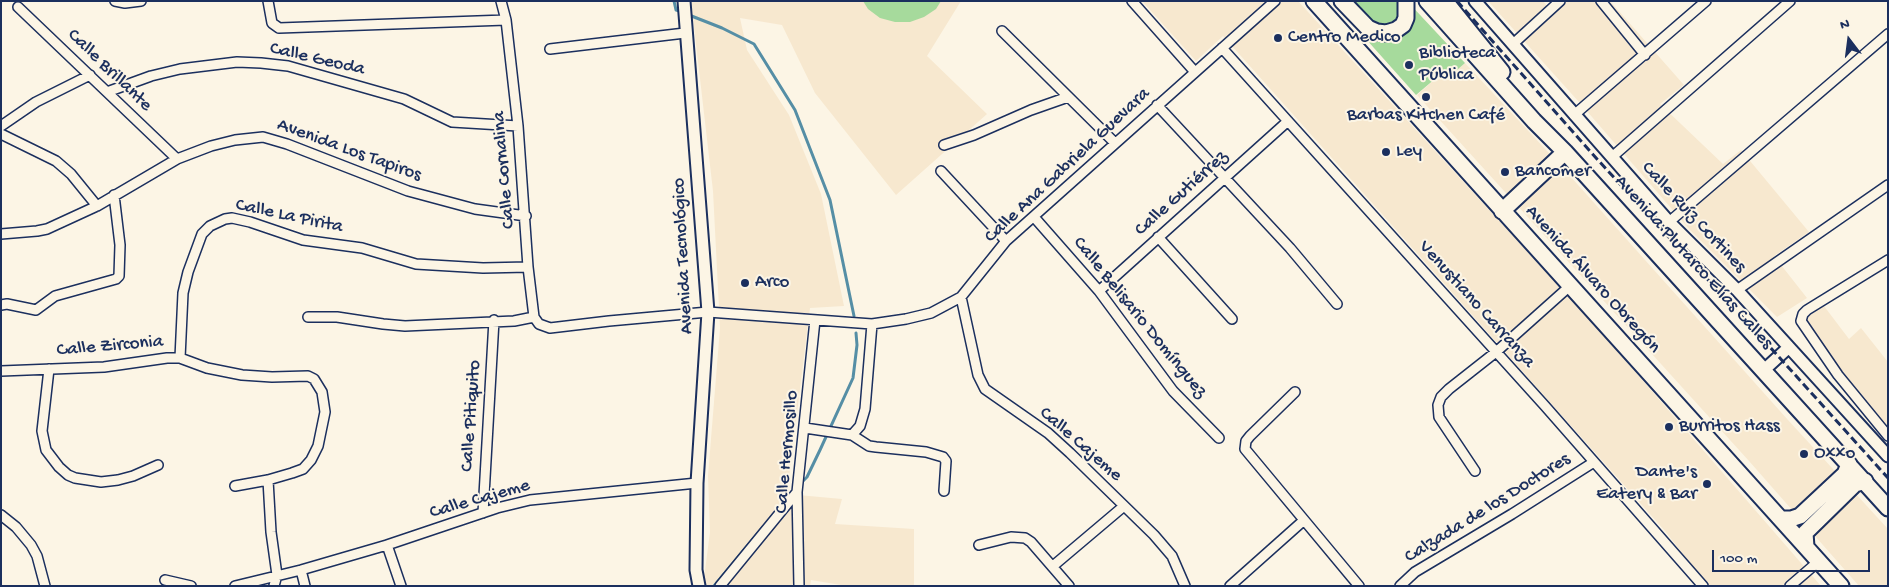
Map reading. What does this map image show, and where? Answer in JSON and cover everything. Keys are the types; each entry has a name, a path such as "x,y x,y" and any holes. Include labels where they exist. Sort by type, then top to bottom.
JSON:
{"highway":[{"name":"Avenida Álvaro Obregón","path":"1314,1 1841,586"},
{"path":"1342,1 1368,28 1386,33 1396,30 1403,25 1406,18 1406,1"},
{"name":"Avenida Plutarco Elías Calles","path":"1428,1 1534,121 1565,152 1888,508"},
{"path":"1445,1 1515,89 1531,113 1534,121"},
{"path":"1502,211 1565,152"},
{"path":"1782,519 1800,516 1845,474 1849,464"},
{"path":"1806,546 1805,533 1855,484 1865,481"}],"street":[{"path":"115,1 125,3 141,1"},
{"path":"268,1 272,23 280,28 506,20"},
{"name":"Calle Cornalina","path":"501,1 506,20 518,126 526,216 528,268 534,317"},
{"name":"Avenida Tecnológico","path":"684,1 708,312 697,483 696,570 699,586"},
{"path":"1132,1 1194,72"},
{"name":"Calle Ana Gabriela Guevara","path":"534,317 539,324 550,328 609,320 708,312 872,324 906,320 931,313 961,297 1006,241 1275,1"},
{"name":"Calle Ruíz Cortines","path":"1475,1 1670,222 1886,450"},
{"path":"1513,44 1560,1"},
{"path":"1601,1 1645,55"},
{"path":"1574,115 1706,1"},
{"path":"1612,157 1790,1"},
{"name":"Calle Brillante","path":"18,7 177,159"},
{"path":"1002,32 1115,143"},
{"path":"550,49 685,33"},
{"path":"1670,222 1888,34"},
{"name":"Venustiano Carranza","path":"1222,48 1496,352 1703,586"},
{"name":"Calle Geoda","path":"107,92 151,76 180,69 237,62 261,63 288,66 404,99 452,122 518,126"},
{"path":"1,126 36,102 90,75"},
{"path":"944,145 974,135 1031,110 1068,97"},
{"path":"1157,105 1290,248 1337,304"},
{"name":"Calle Gutiérrez","path":"1099,290 1288,121"},
{"path":"1,134 56,161 72,174 96,206"},
{"name":"Avenida Los Tapiros","path":"1,234 37,232 47,229 96,206 177,159 211,146 235,140 263,137 408,191 475,209 526,216"},
{"path":"941,171 1006,241"},
{"path":"1736,290 1888,185"},
{"path":"1,305 8,304 36,310 55,296 116,279 120,271 120,246 114,196"},
{"name":"Calle Belisario Domínguez","path":"1034,217 1099,290 1173,392 1219,438"},
{"name":"Calle La Pirita","path":"180,358 183,293 188,272 202,234 210,226 225,219 232,218 250,222 303,240 362,248 416,264 483,268 528,268"},
{"path":"1158,237 1232,319"},
{"path":"1888,260 1807,310 1803,314 1801,321 1838,375 1888,436"},
{"path":"1475,471 1440,418 1438,406 1441,397 1496,352 1571,285"},
{"name":"Calle Cajeme","path":"961,297 978,375 984,389 1048,433 1154,535 1172,556 1185,586"},
{"path":"308,317 337,317 405,326 494,320 514,321 534,317"},
{"name":"Calle Pitiquito","path":"483,513 494,320"},
{"name":"Calle Hermosillo","path":"799,586 798,492 815,320"},
{"path":"852,435 860,426 865,409 872,324"},
{"path":"1764,370 1788,348"},
{"name":"Calle Zirconia","path":"1,370 104,367 158,359 180,358 207,368 242,375 272,377 308,376 318,384 324,400 325,412 318,446 312,460 303,469 268,480"},
{"path":"49,369 42,431 46,450 68,475 101,482 133,476 158,465"},
{"path":"1295,392 1250,436 1246,442 1245,449 1359,586"},
{"path":"805,428 852,435 868,446 926,452 942,457 946,461 944,492"},
{"name":"Calzada de los Doctores","path":"1400,586 1415,572 1594,462"},
{"path":"235,486 268,480 271,532 277,576 274,586"},
{"name":"Calle Cajeme","path":"235,586 301,570 387,545 483,513 530,500 697,483"},
{"path":"720,586 798,492"},
{"path":"1053,566 1124,506"},
{"path":"1,514 16,527 31,545 45,586"},
{"path":"1230,586 1303,521"},
{"path":"979,545 1010,537 1025,538 1031,542 1069,586"},
{"path":"387,545 401,586"},
{"path":"1790,586 1819,560"},
{"path":"301,570 305,586"},
{"name":"Avenida Tecnológico","path":"691,586 696,570"},
{"path":"165,580 191,586"}],"shaded area":[{"path":"691,1 961,1 927,56 987,114 896,195 815,93 782,25 740,18 747,50 789,115 821,194 844,306 810,308 787,494 842,499 835,524 914,529 914,586 847,586 811,580 810,586 703,586 710,532 708,476 720,328 713,191"},
{"path":"1142,1 1298,1 1598,329 1821,586 1708,586 1665,531 1223,36 1196,61"},
{"path":"1488,1 1543,1 1553,13 1566,1 1610,1 1684,85 1660,104 1723,164 1741,150 1809,232 1774,256 1807,298 1777,317 1690,230"},
{"path":"1465,63 1562,167 1888,529 1888,586 1859,586 1749,461 1417,95 1443,72 1449,77"},
{"path":"1824,306 1849,339 1861,328 1888,362 1888,428 1839,373 1803,318"}],"green space":[{"path":"863,1 941,1 936,9 924,17 910,22 895,22 880,18 868,9"},
{"path":"1332,1 1407,1 1465,63 1449,77 1443,72 1416,95"}],"waterway":[{"path":"674,1 676,10 683,12"},
{"path":"689,15 722,28 754,44 795,110 830,200 854,316"},
{"path":"800,484 807,477 853,378 857,345 856,333"},
{"path":"714,586 763,527"}],"railway":[{"path":"1457,1 1597,159 1888,478"}],"place":[{"name":"Centro Medico","path":"1278,38"},
{"name":"Biblioteca Pública","path":"1409,65"},
{"name":"Barbas Kitchen Café","path":"1426,97"},
{"name":"Ley","path":"1386,152"},
{"name":"Bancomer","path":"1505,172"},
{"name":"Arco","path":"745,283"},
{"name":"Burritos Hass","path":"1669,427"},
{"name":"Oxxo","path":"1804,454"},
{"name":"Dante's Eatery & Bar","path":"1707,484"}]}
